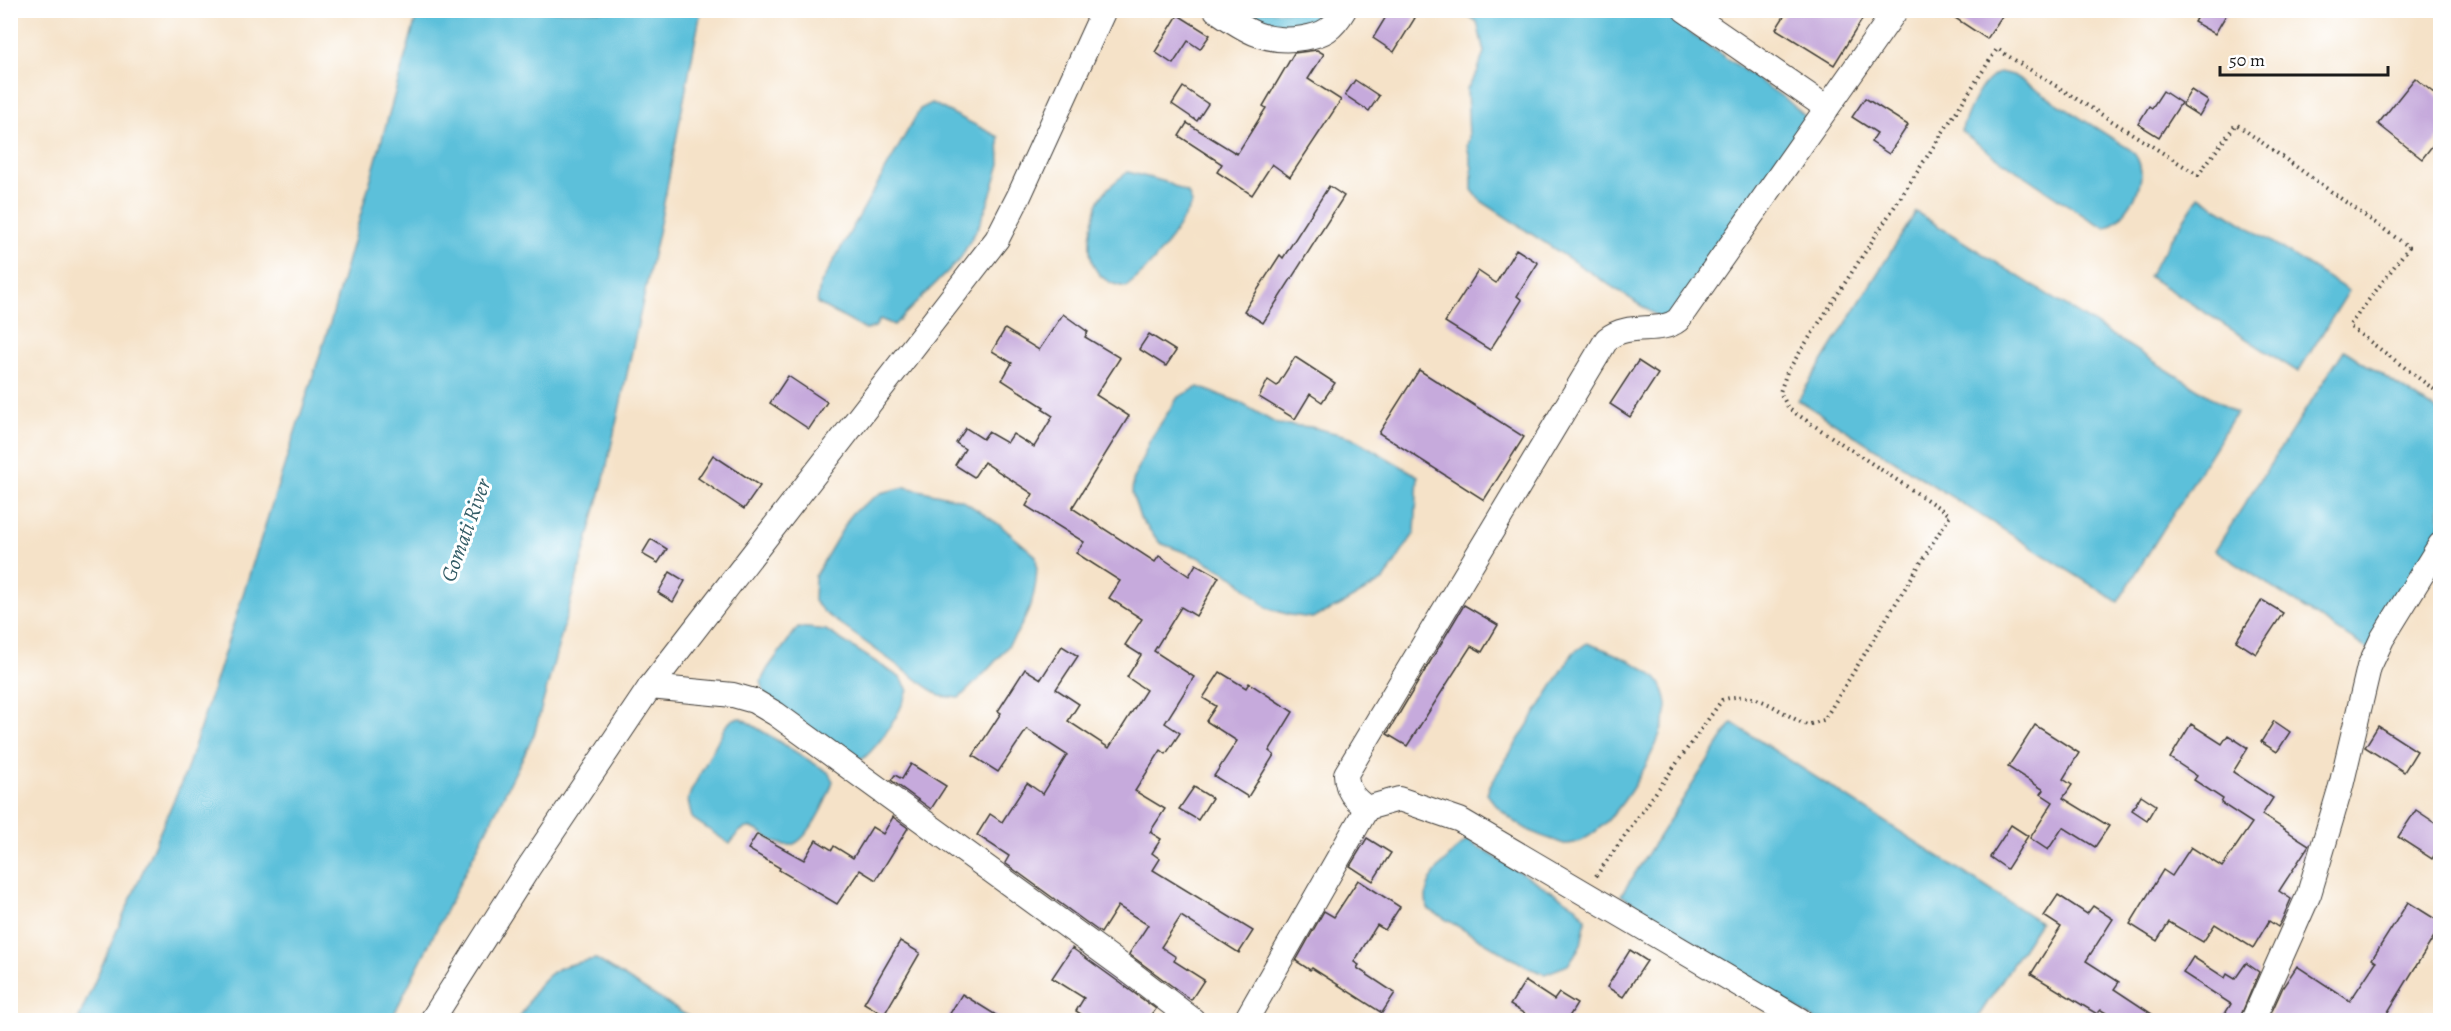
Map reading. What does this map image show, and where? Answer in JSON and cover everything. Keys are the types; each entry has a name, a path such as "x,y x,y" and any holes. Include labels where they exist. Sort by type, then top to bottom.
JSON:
{"street":[{"path":"432,1020 529,867 650,687 997,239 1104,10"},
{"path":"1216,10 1239,26 1262,37 1284,41 1322,34 1331,29 1344,10"},
{"path":"1685,10 1827,108"},
{"path":"1366,808 1354,799 1347,788 1346,774 1607,339 1616,331 1670,325 1678,320 1896,10"},
{"path":"2253,1020 2309,894 2341,786 2369,667 2382,639 2440,545"},
{"path":"650,687 733,695 754,701 776,714 1193,1020"},
{"path":"1246,1020 1366,808 1399,799 1460,820 1800,1020"}],"path":[{"path":"1584,894 1722,700 1737,695 1754,696 1807,725 1824,720 1950,514 1789,409 1780,392 1787,372 1997,49 2198,175 2236,123 2409,247 2349,326 2440,394"}],"water":[{"name":"Gomati River","path":"418,11 701,11 660,223 604,479 534,735 391,1020 78,1020 186,772 331,320"},
{"path":"1225,11 1335,11 1322,22 1287,33"},
{"path":"1462,11 1658,11 1787,100 1805,116 1805,122 1666,322 1481,201 1472,190 1472,168 1467,145 1469,139 1467,89 1477,73 1484,52 1477,22"},
{"path":"1999,72 2013,75 2131,150 2138,159 2141,170 2137,192 2124,213 2115,222 2106,228 2089,219 1961,131 1980,90"},
{"path":"932,103 999,137 1000,164 979,225 960,259 894,325 880,319 875,327 866,330 817,303 820,285 920,109"},
{"path":"1128,172 1166,182 1188,193 1192,203 1163,249 1126,287 1113,284 1097,271 1092,262 1090,242 1099,201 1108,189"},
{"path":"2199,196 2349,291 2298,372 2148,276"},
{"path":"1916,212 2236,413 2118,602 1798,400"},
{"path":"2344,350 2440,413 2440,542 2370,651 2215,550"},
{"path":"1198,387 1239,402 1277,424 1311,427 1351,437 1418,476 1415,532 1384,580 1339,606 1312,618 1290,615 1267,608 1234,577 1200,558 1160,543 1140,518 1132,493 1133,481 1150,440 1178,397"},
{"path":"905,487 962,500 1000,525 1036,556 1033,598 1026,617 1003,652 959,698 940,696 825,613 814,601 815,576 852,513 881,493"},
{"path":"798,627 826,630 901,678 908,690 890,727 863,759 849,755 770,701 764,693 761,681"},
{"path":"1587,643 1628,660 1649,672 1661,685 1667,707 1656,744 1645,767 1616,811 1600,828 1583,840 1564,844 1543,837 1516,823 1487,794 1490,785 1573,653"},
{"path":"741,718 828,772 833,781 815,821 801,839 793,844 785,845 776,842 750,828 737,834 730,844 692,818 688,800 691,791 725,727 733,719"},
{"path":"1732,723 2040,922 1976,1020 1815,1020 1621,895"},
{"path":"1467,840 1576,906 1586,919 1581,945 1568,965 1545,974 1529,968 1428,909 1427,889 1431,880 1444,862"},
{"path":"596,959 694,1020 518,1020 547,976 565,966"}],"building":[{"path":"1390,10 1404,10 1415,18 1394,52 1373,38"},
{"path":"1788,10 1868,10 1834,65 1776,29"},
{"path":"1943,10 2006,10 1987,39"},
{"path":"2201,10 2229,10 2215,34 2194,22"},
{"path":"1178,15 1210,35 1200,49 1188,41 1173,64 1155,52"},
{"path":"1317,50 1324,54 1308,79 1341,100 1290,177 1272,164 1252,195 1217,172 1222,164 1179,136 1187,123 1237,154 1266,108 1263,106 1294,53"},
{"path":"2415,78 2440,98 2440,136 2422,159 2378,124"},
{"path":"1355,80 1379,96 1369,111 1345,95"},
{"path":"1183,87 1208,104 1197,121 1172,104"},
{"path":"2191,90 2208,101 2199,116 2182,105"},
{"path":"2163,91 2181,103 2159,137 2138,124 2149,106 2152,108"},
{"path":"1865,98 1908,125 1889,154 1871,142 1877,133 1852,117"},
{"path":"1329,186 1344,196 1263,323 1244,311 1280,255 1283,258"},
{"path":"1516,249 1538,263 1517,296 1522,300 1490,350 1445,322 1478,271 1496,283"},
{"path":"1063,314 1088,332 1085,337 1120,358 1096,395 1129,416 1072,508 1155,562 1159,556 1189,576 1196,564 1219,577 1196,616 1181,607 1154,651 1194,677 1165,723 1180,733 1166,754 1161,750 1135,791 1165,809 1150,832 1161,839 1152,853 1160,859 1153,870 1253,931 1239,953 1181,916 1161,947 1176,957 1174,961 1204,980 1191,1000 1129,954 1148,925 1118,906 1101,933 1005,863 1009,856 977,835 990,814 1002,822 1027,783 1043,794 1067,755 1027,729 998,772 973,756 1001,713 998,711 1025,669 1041,679 1062,646 1078,656 1056,689 1079,704 1068,721 1109,748 1146,690 1127,677 1141,655 1125,645 1142,619 1109,598 1120,581 1076,553 1084,542 1026,506 1033,494 984,462 974,477 955,465 965,449 956,443 966,428 983,439 988,432 1007,443 1013,434 1034,447 1053,416 1042,409 1044,407 1002,380 1012,363 992,351 1005,329 1039,350"},
{"path":"1149,334 1176,351 1166,366 1139,349"},
{"path":"1295,357 1335,383 1322,402 1310,394 1295,419 1259,397 1268,380 1277,386"},
{"path":"1638,361 1658,374 1630,417 1610,404"},
{"path":"1419,370 1524,437 1484,500 1379,433"},
{"path":"788,376 827,402 809,429 770,403"},
{"path":"713,455 760,486 744,509 698,478"},
{"path":"651,539 667,549 658,563 642,554"},
{"path":"670,572 685,581 673,602 658,593"},
{"path":"2262,600 2283,613 2256,654 2236,641"},
{"path":"1464,605 1498,625 1482,652 1471,646 1407,746 1387,734"},
{"path":"1220,672 1246,688 1249,683 1293,712 1269,751 1274,755 1248,797 1214,776 1237,741 1206,721 1216,706 1203,698"},
{"path":"2274,721 2290,732 2277,752 2261,742"},
{"path":"2191,724 2222,744 2228,735 2248,748 2233,772 2273,798 2262,815 2309,845 2279,891 2291,899 2281,922 2278,927 2269,921 2253,948 2215,924 2203,942 2169,922 2157,941 2130,924 2163,870 2172,876 2191,847 2222,867 2252,823 2221,803 2223,799 2194,780 2197,776 2170,758"},
{"path":"2035,725 2079,753 2063,779 2072,785 2063,798 2109,826 2095,847 2063,827 2048,850 2030,838 2053,802 2041,794 2044,790 2008,767"},
{"path":"2378,726 2417,751 2404,772 2365,747"},
{"path":"911,764 946,786 931,809 891,780 895,775 902,779"},
{"path":"1194,787 1212,798 1198,820 1179,809"},
{"path":"2141,795 2156,805 2147,820 2132,810"},
{"path":"2416,810 2440,826 2440,845 2432,859 2398,837"},
{"path":"893,817 908,828 876,880 860,870 837,904 748,849 757,834 804,860 816,840 832,850 834,846 853,858 872,827 883,834"},
{"path":"2011,825 2028,836 2007,869 1990,857"},
{"path":"1367,838 1391,853 1373,881 1350,866"},
{"path":"1358,880 1400,907 1385,930 1377,925 1354,962 1359,965 1357,968 1395,993 1382,1013 1312,968 1310,970 1296,961 1324,911 1334,917"},
{"path":"2058,895 2087,914 2093,906 2113,919 2086,961 2119,982 2114,989 2161,1020 2118,1020 2101,1010 2097,1014 2031,974 2061,927 2044,916"},
{"path":"2408,902 2440,922 2440,927 2383,1020 2268,1020 2283,987 2297,966 2350,1001 2376,962 2372,959"},
{"path":"900,941 920,953 884,1015 864,1003"},
{"path":"1072,948 1156,1009 1148,1020 1090,1020 1076,1011 1084,998 1052,978"},
{"path":"1630,950 1647,961 1623,997 1607,987"},
{"path":"2193,957 2225,978 2227,974 2235,979 2246,963 2259,972 2239,1020 2221,1020 2231,1004 2183,973"},
{"path":"1525,981 1554,1000 1559,993 1577,1004 1567,1020 1535,1020 1510,1005"},
{"path":"962,994 1004,1020 946,1020"}]}
